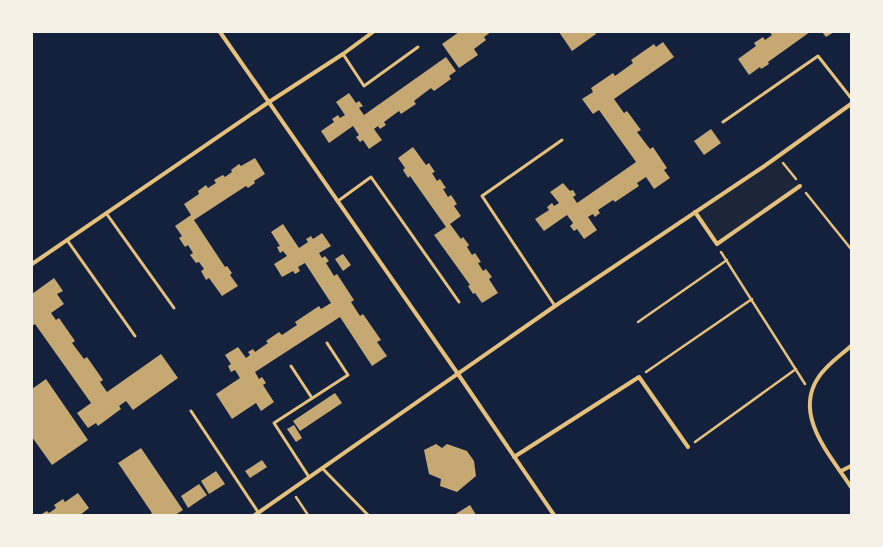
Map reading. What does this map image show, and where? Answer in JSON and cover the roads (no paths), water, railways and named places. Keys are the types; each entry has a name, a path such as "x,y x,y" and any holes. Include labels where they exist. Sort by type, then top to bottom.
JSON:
{"street":[{"path":"220,32 458,374 554,515"},
{"path":"32,264 268,102 343,54 373,32"},
{"path":"256,514 555,306 695,212 851,104"},
{"path":"695,212 717,244 800,186"},
{"path":"851,346 819,377 811,392 809,406 815,431 823,446 851,487"},
{"path":"514,457 639,377 688,447"},
{"path":"841,471 851,466"}],"lane":[{"path":"343,54 364,86 418,47"},
{"path":"723,122 818,56 851,98"},
{"path":"555,306 482,196 562,140"},
{"path":"338,201 371,178 459,302"},
{"path":"106,213 174,308"},
{"path":"67,240 135,336"},
{"path":"310,477 274,423 348,375 327,343"},
{"path":"291,366 312,398"},
{"path":"191,411 256,514"},
{"path":"322,468 368,515"}]}
